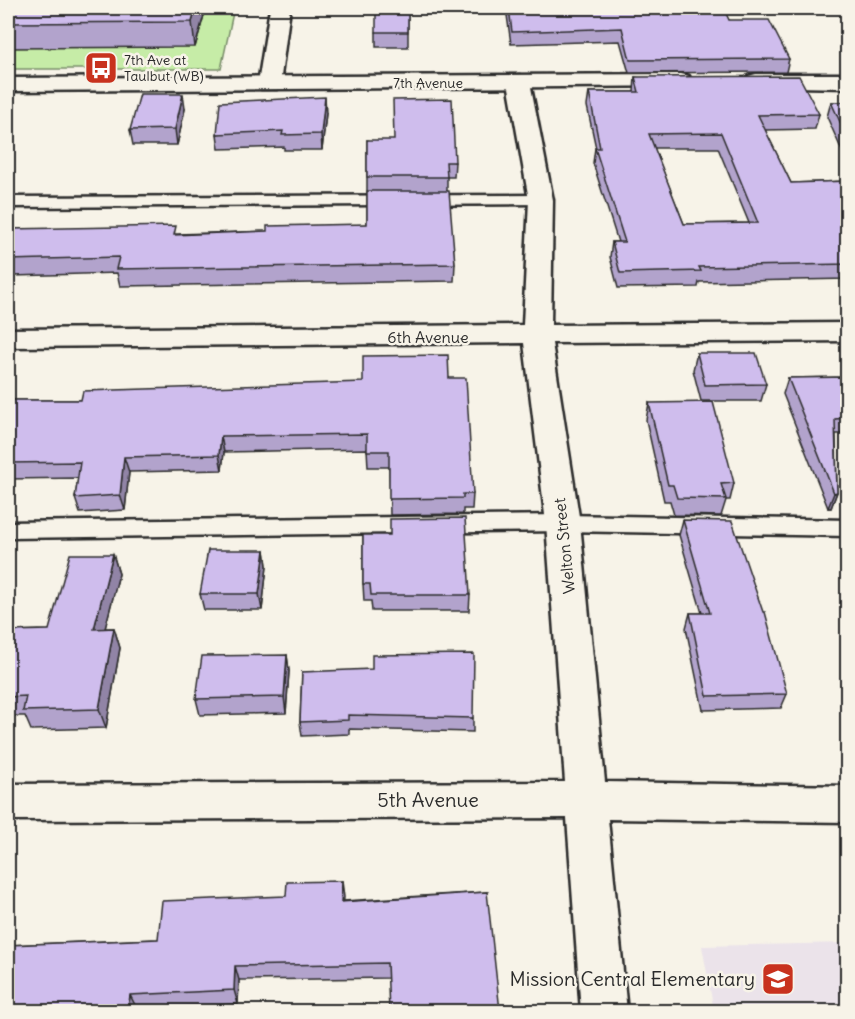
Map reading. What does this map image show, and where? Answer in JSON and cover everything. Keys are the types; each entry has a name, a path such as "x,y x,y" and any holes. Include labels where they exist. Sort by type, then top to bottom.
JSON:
{"street":[{"path":"269,84 280,8"},
{"name":"7th Avenue","path":"8,85 707,81"},
{"path":"730,81 848,81"},
{"name":"Welton Street","path":"519,82 542,200 537,336 563,523 604,1011"},
{"name":"6th Avenue","path":"8,338 848,332"},
{"name":"5th Avenue","path":"8,802 585,800 848,804"}],"lane":[{"path":"8,202 542,200"},
{"path":"8,530 563,523 848,528"}],"shaded area":[{"name":"Mission Central Elementary","path":"847,943 847,1011 714,1011 702,946"}],"green space":[{"path":"8,8 234,8 221,69 8,69"}],"building":[{"path":"8,8 196,8 192,22 8,23"},
{"path":"376,8 408,8 408,32 376,32"},
{"path":"509,8 724,9 729,20 769,20 789,59 630,60 622,28 512,32"},
{"path":"799,76 819,114 758,115 791,183 848,181 848,264 699,267 701,271 620,273 612,242 625,242 595,148 600,148 589,92 639,92 635,77","holes":["721,133 758,223 684,224 649,134"]},
{"path":"140,94 183,94 175,129 130,130"},
{"path":"325,97 321,134 282,135 283,131 217,134 220,102"},
{"path":"452,99 455,162 446,162 447,177 367,177 367,140 394,140 393,100"},
{"path":"831,102 848,102 848,137 847,137"},
{"path":"367,191 449,191 455,264 116,269 119,257 8,260 8,229 176,226 174,235 267,231 267,226 367,224"},
{"path":"697,353 756,353 766,384 705,385"},
{"path":"448,355 449,378 466,378 473,494 463,494 463,498 389,499 389,451 367,451 367,434 221,436 219,455 124,457 120,495 75,498 80,462 8,463 8,400 81,400 83,391 363,382 363,356"},
{"path":"848,377 848,418 835,419 837,492 834,493 788,378"},
{"path":"713,402 734,483 721,484 726,499 677,498 673,485 668,485 649,403"},
{"path":"465,518 470,595 371,595 370,584 363,584 363,535 390,535 390,519"},
{"path":"683,520 732,521 763,612 765,612 787,694 707,696 690,613 710,613"},
{"path":"208,550 265,550 259,594 200,594"},
{"path":"70,554 113,554 94,629 114,628 99,709 23,711 26,696 8,697 8,631 49,630"},
{"path":"474,654 473,718 348,715 348,720 300,722 302,672 372,669 372,655"},
{"path":"287,655 284,697 196,699 202,656"},
{"path":"342,881 341,902 487,892 500,1011 389,1011 387,963 235,966 234,990 130,995 128,1011 17,1011 18,1009 8,1009 8,945 158,939 162,901 286,896 287,882"}],"place":[{"name":"7th Ave at Taulbut (WB)","path":"101,68"},
{"name":"Mission Central Elementary","path":"778,979"}]}
